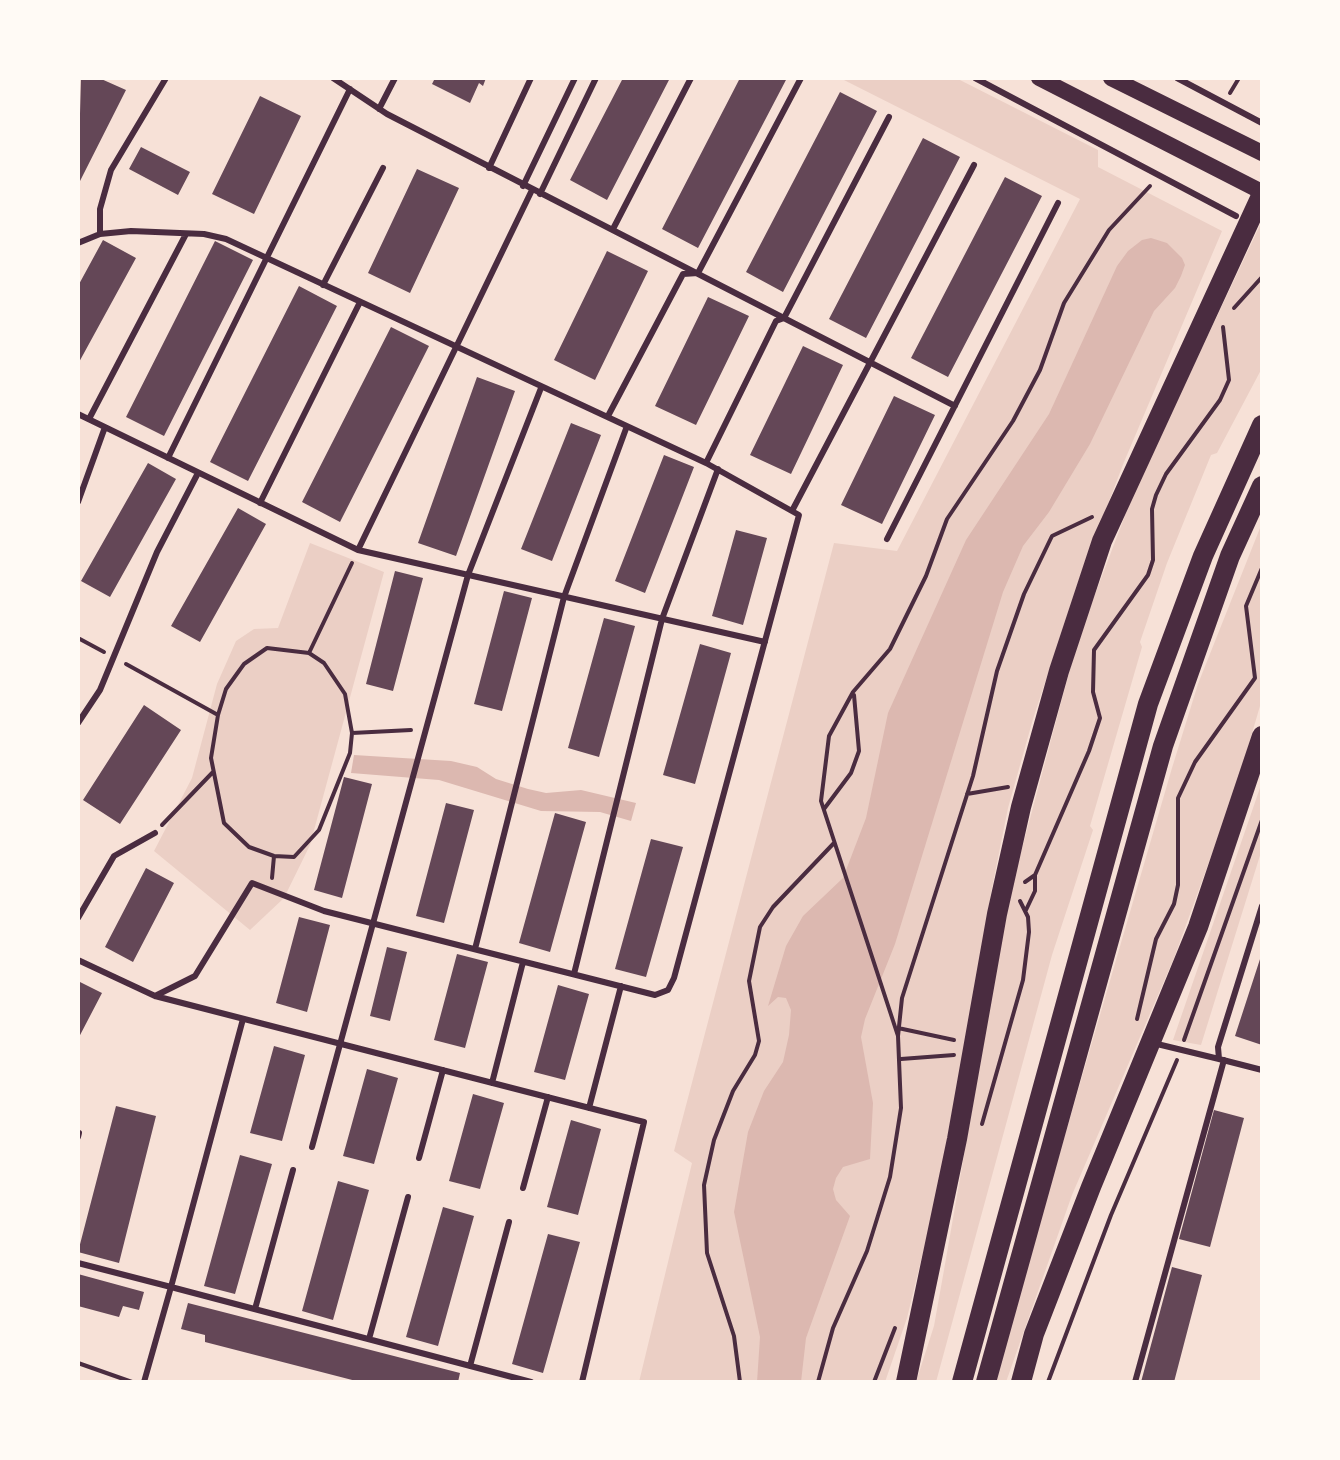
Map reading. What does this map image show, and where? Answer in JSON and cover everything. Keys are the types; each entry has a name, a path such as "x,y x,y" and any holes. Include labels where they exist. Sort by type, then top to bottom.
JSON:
{"main road":[{"path":"906,1382 957,1139 997,914 1021,807 1059,671 1102,541 1262,193 1039,78"},
{"path":"1111,78 1262,153"},
{"path":"962,1382 1148,704 1203,556 1262,425"},
{"path":"986,1382 1163,746 1230,556 1262,486"},
{"path":"1021,1382 1034,1334 1091,1187 1203,913 1262,736"}],"lane":[{"path":"100,234 100,209 111,170 166,78"},
{"path":"333,78 379,109 523,186 613,229 955,406"},
{"path":"379,109 395,78"},
{"path":"489,168 531,78"},
{"path":"523,186 575,78"},
{"path":"540,194 596,78"},
{"path":"613,229 691,78"},
{"path":"698,273 801,78"},
{"path":"975,78 1236,216"},
{"path":"1177,78 1262,123"},
{"path":"168,458 350,89"},
{"path":"706,463 776,321 784,318 889,117"},
{"path":"793,509 974,165"},
{"path":"323,285 383,168"},
{"path":"358,550 532,190"},
{"path":"887,539 1058,203"},
{"path":"78,243 100,234 186,234 226,239 706,463 799,515 674,978 668,990 655,995 372,924 324,911 252,883 195,976 155,996"},
{"path":"89,419 186,234"},
{"path":"608,416 683,274 698,273"},
{"path":"260,503 360,302"},
{"path":"312,1147 468,575 541,388"},
{"path":"78,414 358,550 765,642"},
{"path":"475,949 564,597 627,426"},
{"path":"78,502 105,427"},
{"path":"574,974 662,619 718,469"},
{"path":"78,723 100,690 157,552 198,473"},
{"path":"78,918 114,856 155,833"},
{"path":"1135,1382 1222,1059 1218,1047 1262,906"},
{"path":"78,960 155,996 644,1122 582,1382"},
{"path":"492,1083 523,962"},
{"path":"589,1108 621,986"},
{"path":"144,1382 243,1019"},
{"path":"1152,1043 1262,1070"},
{"path":"419,1158 443,1070"},
{"path":"523,1188 548,1097"},
{"path":"255,1309 293,1170"},
{"path":"369,1339 408,1197"},
{"path":"470,1366 509,1222"},
{"path":"78,1263 531,1382"}],"path":[{"path":"898,1036 821,801 829,736 853,692 890,649 926,576 947,519 1013,421 1040,370 1064,303 1109,230 1150,186"},
{"path":"1232,310 1262,277"},
{"path":"1026,912 1035,891 1035,875 1089,751 1100,718 1093,692 1094,650 1148,575 1153,560 1152,509 1166,474 1220,400 1229,380 1221,321"},
{"path":"818,1382 833,1328 867,1251 890,1177 901,1108 898,1028 902,998 967,794 997,671 1039,558 1052,536 1095,516"},
{"path":"309,653 358,550"},
{"path":"1135,1024 1156,939 1174,904 1178,885 1178,798 1195,762 1255,678 1246,606 1262,568"},
{"path":"78,638 218,715"},
{"path":"267,648 309,653 324,663 345,694 352,733 350,753 319,830 294,857 274,856 249,847 224,823 211,758 218,715 226,689 244,664 267,648"},
{"path":"824,809 851,773 859,751 853,692"},
{"path":"352,733 426,729"},
{"path":"155,833 213,772"},
{"path":"967,794 1008,787"},
{"path":"1048,1382 1105,1230 1181,1050 1262,820"},
{"path":"740,1382 734,1336 707,1253 704,1185 714,1140 733,1091 755,1055 759,1041 749,981 760,927 773,907 834,843"},
{"path":"271,888 274,856"},
{"path":"1019,886 1035,875"},
{"path":"981,1127 1023,980 1029,932 1026,912 1016,896"},
{"path":"898,1028 959,1040"},
{"path":"901,1059 957,1054"},
{"path":"78,1363 132,1382"}],"shaded area":[{"path":"840,78 956,78 1098,150 1098,167 1222,231 1124,462 1077,585 1033,719 1008,808 991,893 951,1137 907,1318 885,1382 639,1382 692,1163 674,1151 834,543 897,551 1080,199"},
{"path":"1262,221 1262,368 1217,453 1211,455 1167,563 1140,642 1142,647 1090,826 1093,830 1052,955 936,1382 916,1382 934,1326 1009,897 1078,639 1134,492"},
{"path":"1151,238 1167,243 1182,258 1185,265 1181,276 1175,288 1154,311 1090,444 1049,512 1023,546 1003,592 895,944 865,1019 861,1037 873,1103 870,1159 843,1167 836,1178 833,1189 836,1200 850,1216 806,1338 801,1382 757,1382 760,1337 734,1212 748,1132 764,1091 783,1062 789,1035 791,1010 786,998 778,997 768,1006 786,946 803,916 843,878 866,818 888,713 966,540 1049,414 1117,266 1128,251 1142,240"},
{"path":"1262,523 1262,699 1237,785 1174,958 1072,1195 1006,1382 993,1382 1198,684"},
{"path":"310,543 384,572 310,845 284,898 250,930 154,851 192,778 217,684 236,641 254,629 278,628"},
{"path":"354,755 451,761 477,767 496,779 528,789 546,793 581,790 636,803 631,821 600,812 541,811 439,780 351,773"},
{"path":"1262,782 1262,849 1201,1045 1173,1040"}],"building":[{"path":"81,78 99,78 126,90 78,185"},
{"path":"435,78 486,78 483,86 479,83 470,103 432,84"},
{"path":"623,78 670,78 607,200 570,180"},
{"path":"740,78 787,78 698,248 662,229"},
{"path":"840,92 877,111 783,292 746,272"},
{"path":"260,96 301,116 254,214 212,194"},
{"path":"923,138 960,157 866,338 829,319"},
{"path":"141,147 190,172 178,195 129,169"},
{"path":"417,169 459,188 410,293 368,273"},
{"path":"1005,177 1042,196 948,377 911,358"},
{"path":"103,240 136,258 78,364 78,286"},
{"path":"215,241 253,260 164,436 126,417"},
{"path":"607,251 648,271 595,380 554,360"},
{"path":"299,286 337,306 248,481 210,462"},
{"path":"708,297 749,316 696,425 655,406"},
{"path":"391,327 429,346 340,522 302,502"},
{"path":"803,346 843,365 791,474 750,455"},
{"path":"477,377 515,391 456,556 418,543"},
{"path":"894,396 935,415 882,524 841,505"},
{"path":"571,423 601,435 552,561 521,549"},
{"path":"664,455 694,467 645,593 615,581"},
{"path":"148,463 176,479 110,597 81,581"},
{"path":"238,508 266,524 200,642 171,626"},
{"path":"736,530 767,538 743,625 712,616"},
{"path":"395,571 423,578 393,691 366,684"},
{"path":"504,591 532,598 502,711 474,704"},
{"path":"604,618 635,626 599,757 568,748"},
{"path":"700,644 731,653 695,784 663,775"},
{"path":"144,705 181,730 120,824 83,800"},
{"path":"344,777 372,784 342,898 314,890"},
{"path":"446,803 474,810 444,923 416,916"},
{"path":"555,813 586,822 550,952 519,943"},
{"path":"651,839 683,847 646,977 615,969"},
{"path":"146,868 174,883 133,962 105,947"},
{"path":"299,917 330,925 307,1012 276,1003"},
{"path":"387,947 407,952 390,1021 370,1016"},
{"path":"457,954 488,962 465,1048 434,1040"},
{"path":"1262,956 1262,1045 1235,1036"},
{"path":"78,981 102,993 78,1039"},
{"path":"558,985 589,994 565,1080 534,1072"},
{"path":"274,1046 305,1055 282,1141 250,1133"},
{"path":"367,1069 398,1078 374,1164 343,1156"},
{"path":"473,1094 504,1103 480,1189 449,1181"},
{"path":"116,1106 156,1116 119,1263 78,1252"},
{"path":"1214,1110 1244,1118 1210,1247 1179,1239"},
{"path":"571,1120 601,1129 578,1215 547,1207"},
{"path":"240,1155 272,1164 235,1294 204,1286"},
{"path":"338,1181 369,1190 333,1320 302,1311"},
{"path":"443,1207 474,1216 438,1346 406,1337"},
{"path":"548,1234 580,1242 543,1373 512,1364"},
{"path":"1172,1267 1202,1275 1174,1382 1141,1382"},
{"path":"78,1274 144,1292 139,1310 123,1306 119,1317 78,1306"},
{"path":"188,1303 460,1373 458,1382 360,1382 205,1342 205,1335 181,1329"}]}
